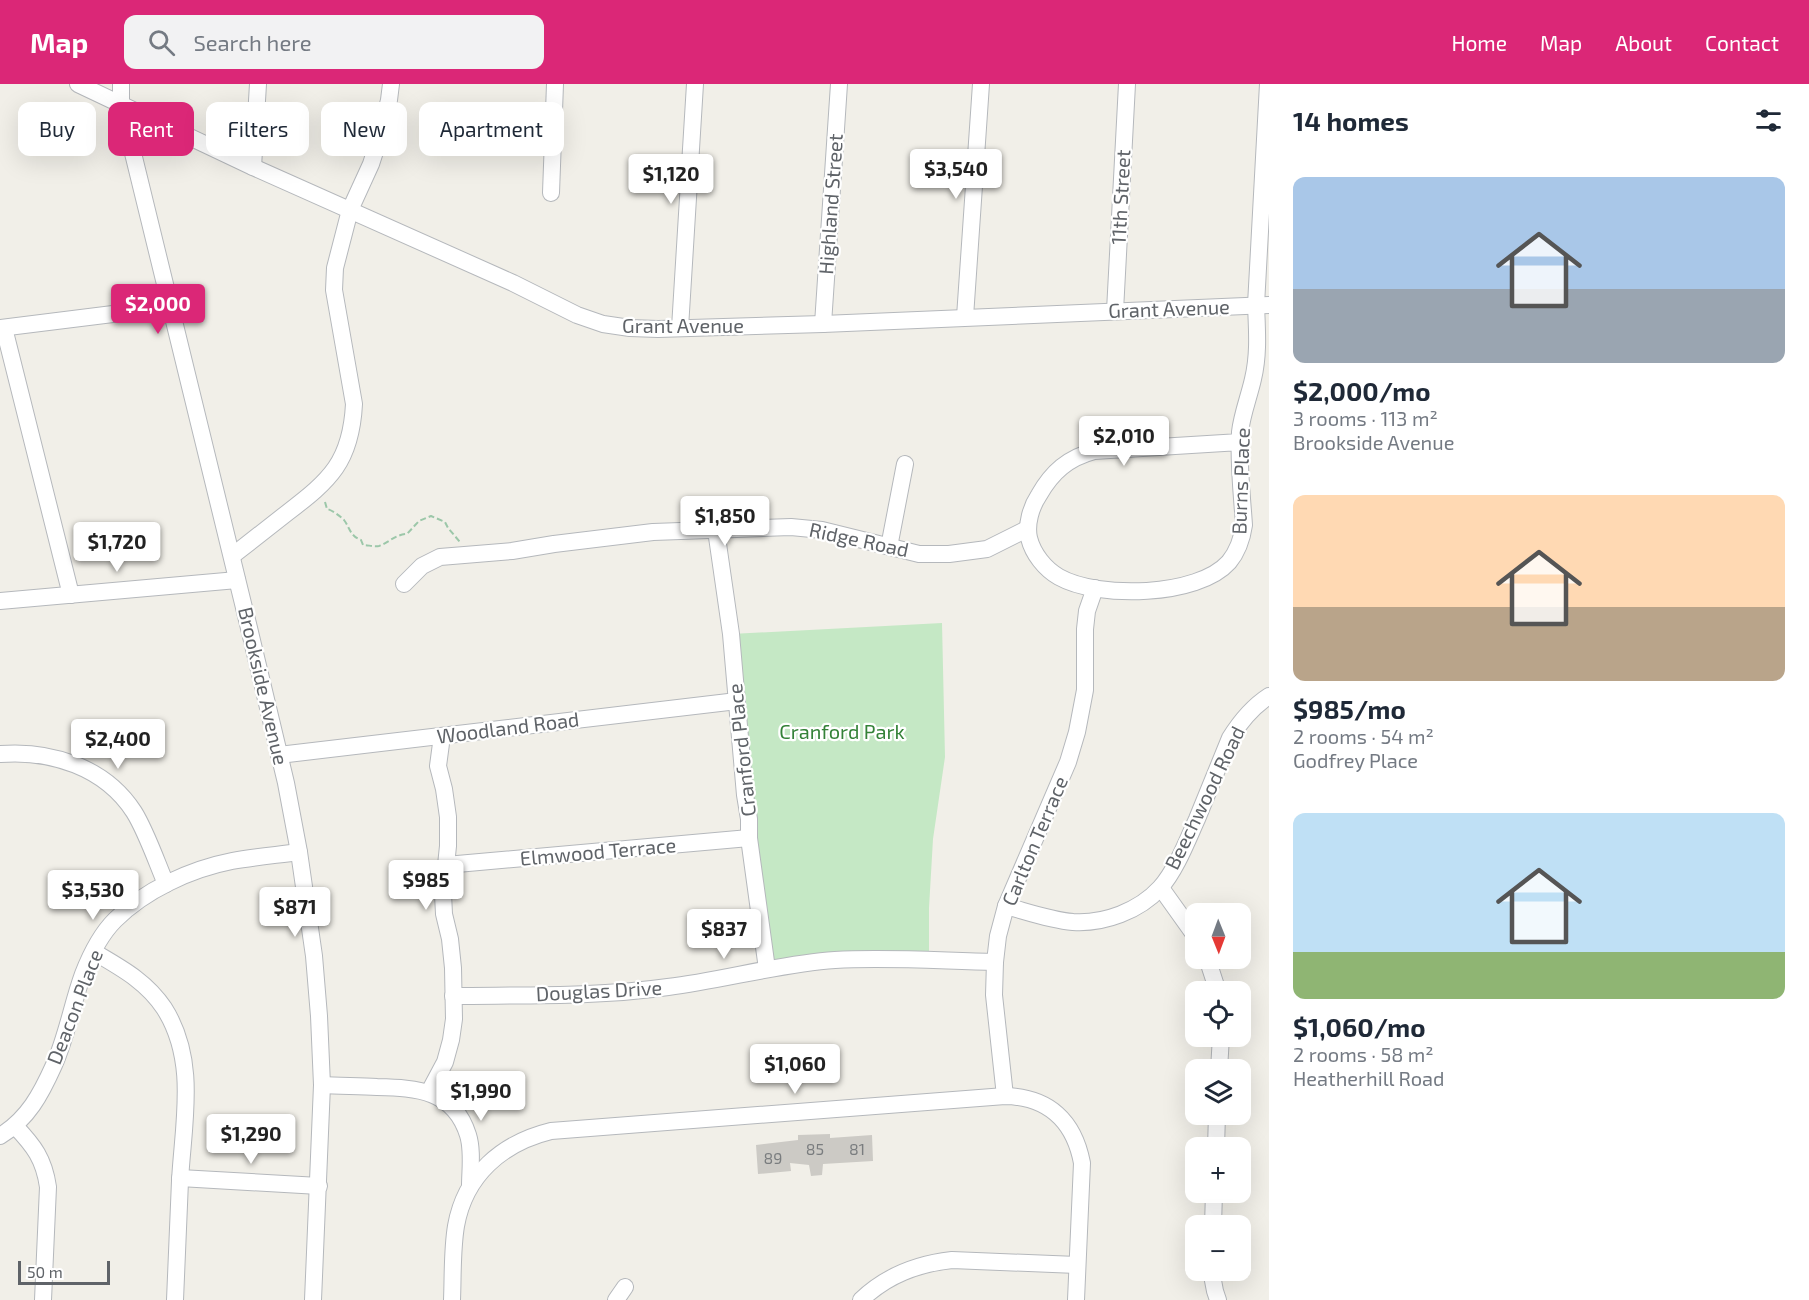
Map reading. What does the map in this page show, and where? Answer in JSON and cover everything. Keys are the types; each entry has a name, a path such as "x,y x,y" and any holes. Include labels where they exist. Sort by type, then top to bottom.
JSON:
{"street":[{"name":"Grant Avenue","path":"78,84 117,102"},
{"name":"Brookside Avenue","path":"121,84 121,102"},
{"path":"253,167 258,84"},
{"path":"232,556 317,490 332,474 350,438 353,421 352,389 334,290 335,268 350,210 371,164 381,133 391,84"},
{"path":"551,193 555,84"},
{"path":"680,328 695,84"},
{"name":"Highland Street","path":"823,324 838,84"},
{"path":"965,317 981,84"},
{"name":"11th Street","path":"1115,311 1128,84"},
{"name":"Burns Place","path":"1028,530 1031,544 1047,567 1058,576 1071,582 1095,588 1138,591 1165,589 1191,583 1209,577 1220,570 1236,551 1242,538 1244,525 1240,442 1244,409 1257,358 1262,305 1269,84"},
{"name":"Grant Avenue","path":"194,139 513,283 578,315 603,324 639,328 823,324 1262,305"},
{"name":"Brookside Avenue","path":"133,156 232,556 300,852 314,956 322,1085 314,1300"},
{"path":"71,595 2,328 169,307"},
{"path":"1028,530 1036,498 1046,483 1061,466 1080,455 1094,451 1240,442"},
{"path":"888,547 905,464"},
{"name":"Ridge Road","path":"404,584 422,566 440,557 512,551 676,530 791,526 822,530 919,554 949,554 987,549 1028,530"},
{"name":"Cranford Place","path":"716,530 731,634 744,795 749,819 749,838 767,969"},
{"path":"0,601 237,580"},
{"name":"Carlton Terrace","path":"1005,1096 994,995 998,936 1006,906 1068,762 1077,732 1085,690 1087,611 1095,588"},
{"name":"Beechwood Road","path":"1006,906 1055,920 1075,922 1110,918 1143,903 1161,888 1176,864 1230,738 1251,710 1269,696"},
{"name":"Woodland Road","path":"279,756 736,701"},
{"path":"429,1092 440,1073 451,1040 454,1019 453,968 450,939 444,914 448,817 438,766 442,736"},
{"path":"0,754 47,755 81,767 100,777 136,814 166,884"},
{"name":"Elmwood Terrace","path":"446,865 749,838"},
{"name":"Deacon Place","path":"0,1136 15,1126 31,1109 47,1080 60,1051 83,974 114,921 141,899 166,884 202,869 231,862 300,852"},
{"path":"1161,888 1185,922"},
{"path":"94,952 137,978 150,991 164,1008 182,1047 187,1086 180,1178 175,1300"},
{"name":"Douglas Drive","path":"453,996 621,992 667,987 833,960 995,962"},
{"path":"322,1085 413,1088 429,1092 442,1099 453,1109 465,1127 471,1147 470,1186"},
{"path":"452,1300 456,1223 470,1186 484,1167 498,1155 515,1143 533,1135 551,1131 1005,1096 1030,1099 1056,1112 1066,1123 1079,1149 1082,1163 1076,1300"},
{"path":"15,1126 34,1147 42,1160 46,1173 48,1187 43,1300"},
{"path":"180,1178 319,1186"},
{"path":"861,1300 881,1282 897,1273 932,1262 952,1260 1077,1265"},
{"path":"1213,1281 1218,1300"}],"path":[{"path":"317,490 327,509 331,509 344,520 349,531 363,544 378,546 396,536 407,534 419,521 431,516 445,522 464,546 464,556"}],"green space":[{"name":"Cranford Park","path":"942,623 945,757 933,839 929,961 767,969 731,634"}],"building":[{"path":"830,1134 830,1138 872,1135 873,1161 823,1164 822,1175 811,1176 809,1165 790,1163 791,1171 758,1174 756,1145 798,1140 798,1135"}]}
